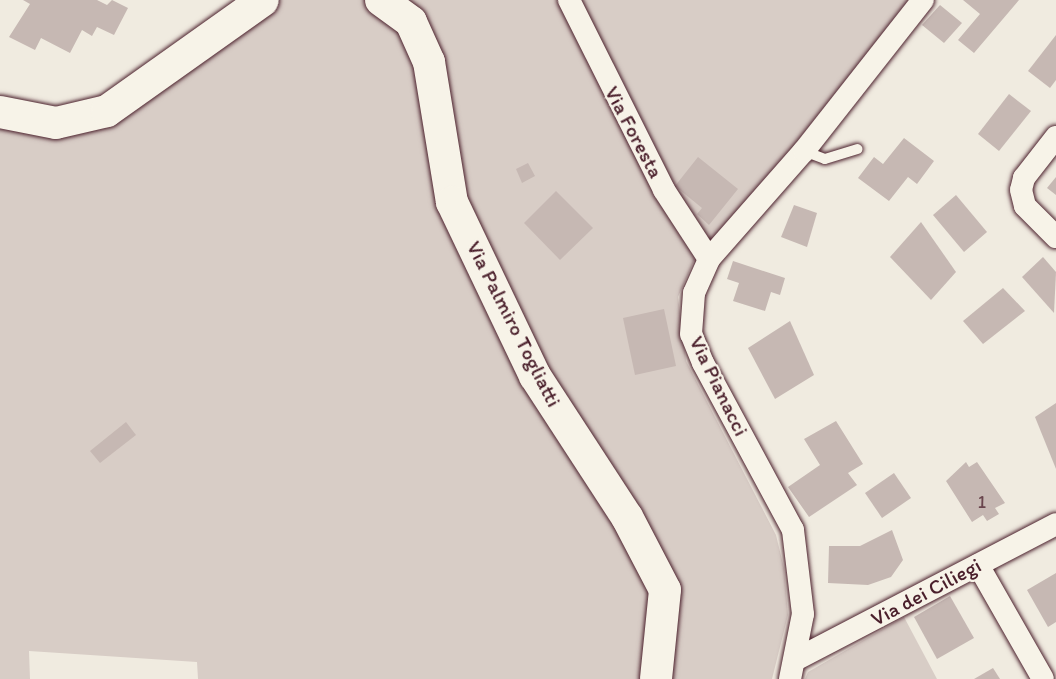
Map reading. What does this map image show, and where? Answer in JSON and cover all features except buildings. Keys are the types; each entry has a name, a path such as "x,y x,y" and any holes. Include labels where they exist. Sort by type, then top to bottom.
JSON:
{"street":[{"path":"0,112 56,123 107,111 263,0"},
{"name":"Via Palmiro Togliatti","path":"381,0 411,22 429,62 452,202 526,356 627,517 665,590 656,679"},
{"name":"Via Foresta","path":"569,0 664,190 709,259"},
{"name":"Via Pianacci","path":"793,670 803,614 793,530 691,334 693,293 709,259 804,151 923,0"},
{"path":"1056,136 1024,178 1021,190 1025,206 1056,237"},
{"name":"Via dei Ciliegi","path":"793,670 978,565 1056,524"},
{"path":"978,565 1043,679"}],"lane":[{"path":"804,151 825,159 857,149"}],"shaded area":[{"path":"272,0 910,0 795,144 695,258 678,297 686,361 776,535 784,568 788,615 772,679 198,679 197,662 29,651 30,679 0,679 0,116 56,128"},
{"path":"904,617 937,679 805,679 808,672"}]}
